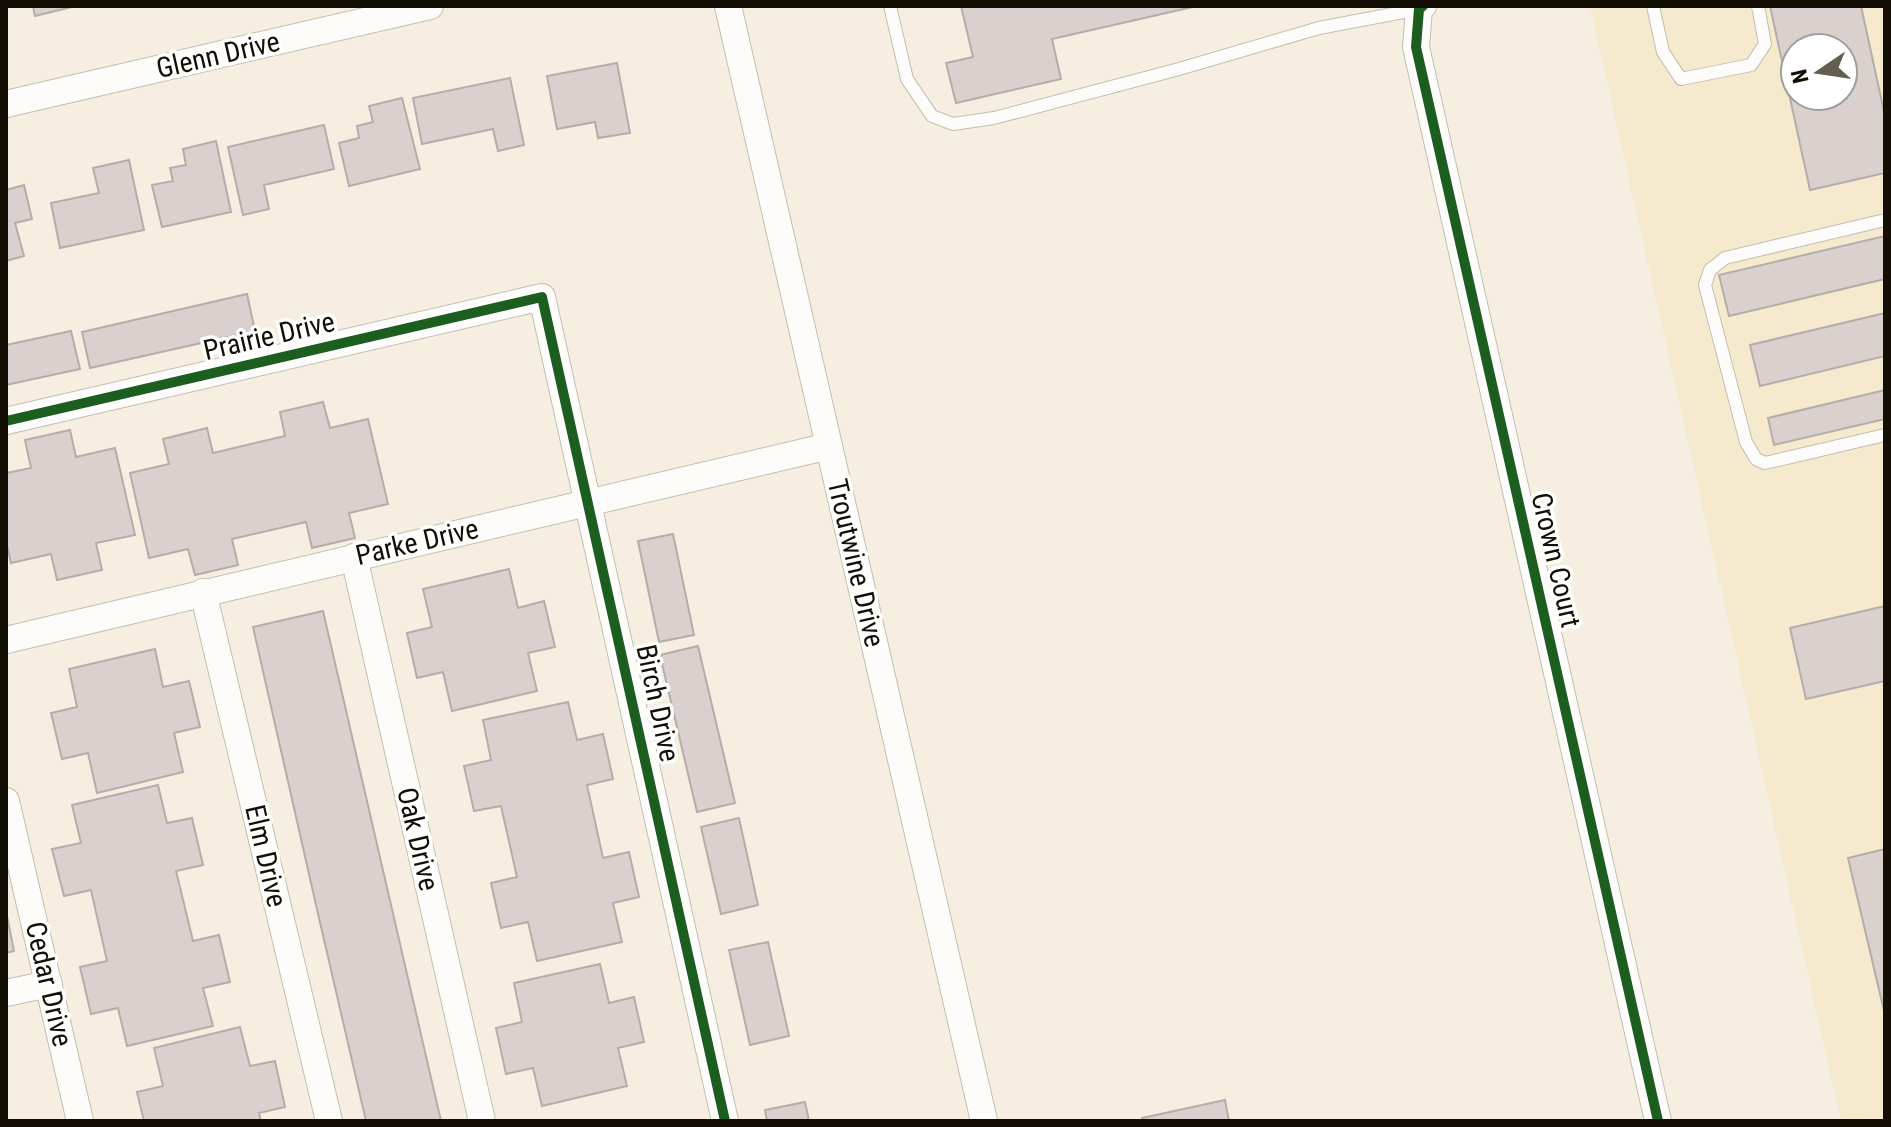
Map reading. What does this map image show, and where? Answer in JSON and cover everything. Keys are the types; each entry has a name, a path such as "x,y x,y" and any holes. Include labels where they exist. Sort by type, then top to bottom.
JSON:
{"street":[{"name":"Glenn Drive","path":"6,104 430,6"},
{"name":"Troutwine Drive","path":"728,6 984,1121"},
{"name":"Crown Court","path":"1420,7 1416,47 1658,1121"},
{"name":"Prairie Drive","path":"6,421 542,297"},
{"name":"Birch Drive","path":"542,297 590,502 725,1121"},
{"name":"Parke Drive","path":"6,640 829,446"},
{"name":"Oak Drive","path":"354,557 482,1121"},
{"name":"Elm Drive","path":"203,592 329,1121"},
{"name":"Cedar Drive","path":"6,801 9,832 49,984 80,1121"},
{"path":"6,993 49,984"}],"lane":[{"path":"890,6 907,79 932,116 953,124 994,118 1319,28 1420,7"},
{"path":"1653,6 1663,52 1681,79 1751,65 1765,44 1758,6"},
{"path":"1885,220 1725,258 1710,270 1705,285 1746,442 1756,459 1765,463 1885,435"}],"shaded area":[{"path":"1590,6 1885,6 1885,1121 1841,1121"}],"building":[{"path":"33,6 72,6 72,7 35,16"},
{"path":"961,6 1197,6 1052,39 1061,79 956,103 946,63 973,57"},
{"path":"1770,6 1861,6 1885,116 1885,173 1810,190 1793,112 1859,112 1859,32 1779,32 1779,47"},
{"path":"617,63 630,133 598,138 595,122 557,129 547,76"},
{"path":"510,78 524,145 498,151 493,129 422,144 413,98"},
{"path":"402,98 420,169 349,186 339,143 359,138 357,126 373,122 369,106"},
{"path":"324,125 334,169 264,185 269,209 243,215 228,147"},
{"path":"216,141 231,212 162,227 152,185 173,181 170,168 186,165 183,149"},
{"path":"129,160 144,230 60,248 51,203 99,193 93,168"},
{"path":"24,185 32,219 15,223 24,256 6,261 6,190"},
{"path":"1885,236 1885,279 1729,316 1719,275"},
{"path":"247,294 255,331 90,368 82,332"},
{"path":"1885,313 1885,356 1760,386 1750,345"},
{"path":"71,331 80,369 6,385 6,345"},
{"path":"1885,390 1885,419 1774,445 1768,418"},
{"path":"323,402 330,428 368,419 388,504 349,513 355,538 312,548 306,522 232,539 238,565 195,575 188,549 149,558 130,473 169,464 163,439 207,428 213,453 285,436 280,412"},
{"path":"70,430 76,457 115,448 135,535 96,543 102,570 57,580 51,554 11,563 6,541 6,473 31,468 25,440"},
{"path":"673,534 694,635 659,642 638,541"},
{"path":"509,569 518,608 544,601 555,647 528,653 537,691 452,711 443,672 417,678 407,633 432,627 423,589"},
{"path":"1885,606 1885,681 1806,699 1790,628"},
{"path":"323,611 441,1121 366,1121 316,905 253,627"},
{"path":"698,646 735,803 697,812 660,655"},
{"path":"155,649 163,687 189,681 200,727 174,733 183,772 97,793 88,753 62,759 51,713 77,707 69,669"},
{"path":"568,702 577,740 603,734 613,779 587,785 603,858 629,852 639,897 613,903 622,942 537,961 528,922 501,928 491,883 517,877 501,806 474,811 464,766 491,760 483,720"},
{"path":"158,785 167,823 192,818 203,865 176,871 193,941 219,935 230,982 203,988 213,1026 127,1046 118,1008 91,1014 80,967 107,961 91,890 64,896 52,849 81,843 72,805"},
{"path":"739,818 758,905 721,914 701,827"},
{"path":"1885,849 1885,1015 1848,858"},
{"path":"6,911 14,951 6,953"},
{"path":"768,942 789,1036 750,1045 729,950"},
{"path":"600,964 609,1003 634,997 644,1042 618,1048 627,1086 542,1106 533,1068 506,1074 496,1028 522,1022 514,983"},
{"path":"240,1027 250,1066 275,1061 285,1107 259,1113 261,1121 144,1121 137,1092 163,1086 154,1048"},
{"path":"1225,1100 1229,1121 1143,1121 1142,1118"},
{"path":"805,1102 809,1121 767,1121 765,1110"}],"cycle path":[{"path":"1423,6 1419,9 1416,47 1658,1121"},
{"path":"6,421 542,297 725,1121"}]}
